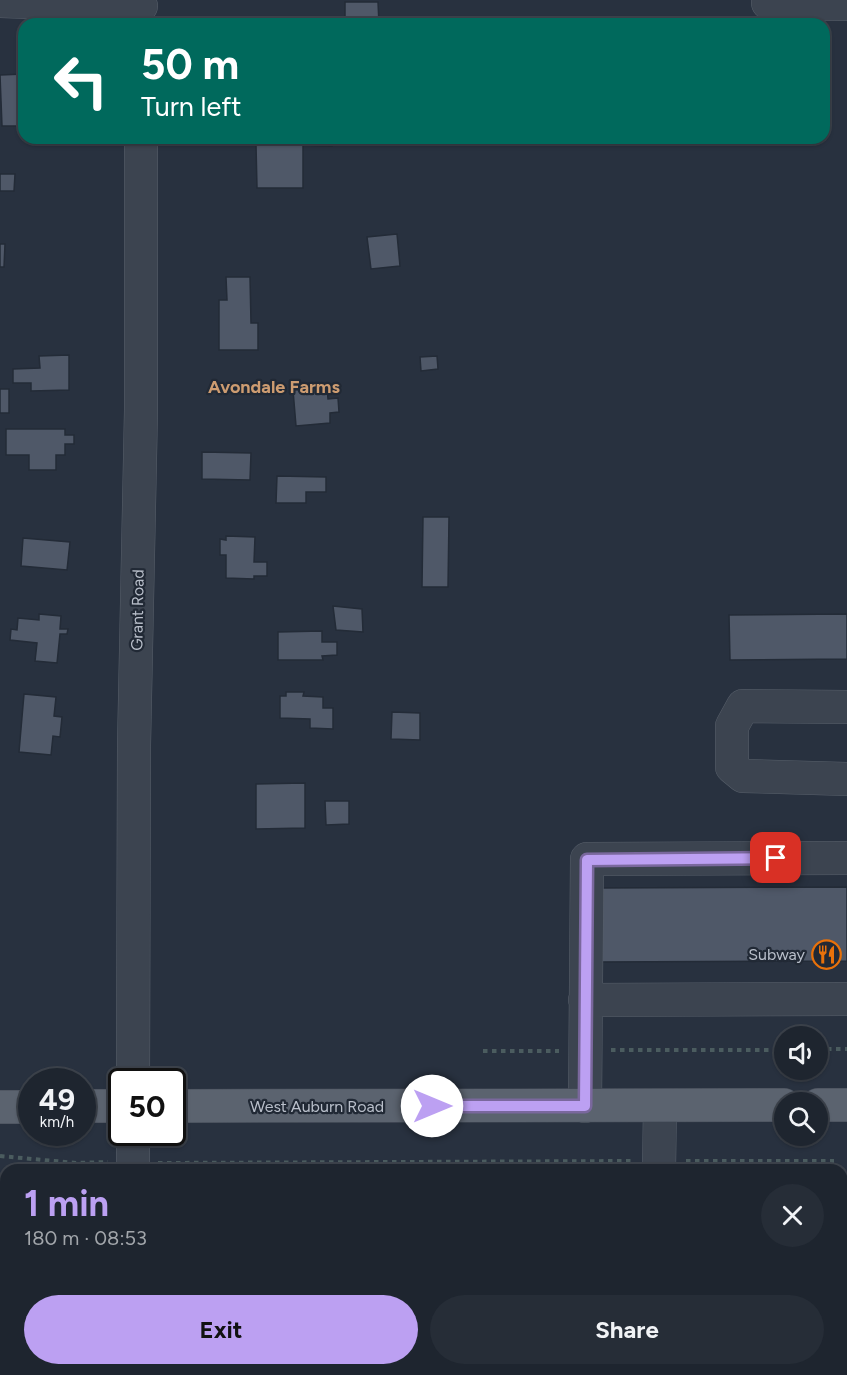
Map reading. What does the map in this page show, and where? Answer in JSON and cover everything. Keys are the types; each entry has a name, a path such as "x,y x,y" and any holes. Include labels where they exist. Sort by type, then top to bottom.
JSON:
{"main road":[{"name":"West Auburn Road","path":"186,1106 774,1105"},
{"path":"828,1105 847,1105"},
{"path":"0,1107 18,1107"}],"street":[{"path":"0,1 141,10"},
{"path":"768,3 847,4"},
{"name":"Grant Road","path":"133,1068 134,746 141,410 141,144"},
{"path":"847,707 743,706 732,726 732,767 742,776 847,779"},
{"path":"585,1106 587,860 847,858"},
{"path":"585,1000 847,999"},
{"path":"657,1164 660,1106"},
{"path":"131,1164 132,1146"}],"path":[{"path":"828,1049 847,1049"},
{"path":"483,1051 774,1050"},
{"path":"0,1156 104,1164"}],"building":[{"path":"345,2 378,2 379,18 345,18"},
{"path":"18,74 18,126 2,126 0,75"},
{"path":"332,144 332,146 303,145"},
{"path":"256,145 303,145 303,188 257,188"},
{"path":"0,174 15,174 14,191 0,191"},
{"path":"397,234 400,266 371,269 367,237"},
{"path":"0,244 5,244 4,267 0,267"},
{"path":"226,277 250,277 251,323 258,323 258,350 219,350 219,300 227,300"},
{"path":"69,355 69,390 31,391 31,383 13,383 13,369 40,368 39,356"},
{"path":"437,356 438,369 421,371 420,357"},
{"path":"327,387 328,399 338,398 339,412 330,413 330,423 296,426 293,390"},
{"path":"0,389 9,389 9,413 0,413"},
{"path":"6,429 65,429 65,435 74,435 74,444 65,444 65,455 56,455 56,470 29,470 29,455 6,455"},
{"path":"202,452 251,453 250,480 202,479"},
{"path":"277,476 326,477 326,492 306,492 306,503 276,503"},
{"path":"423,517 449,517 448,587 422,587"},
{"path":"226,536 255,537 254,562 267,562 267,576 254,576 254,579 226,578 226,555 220,555 220,539 226,540"},
{"path":"23,538 70,542 67,570 21,566"},
{"path":"333,606 362,609 363,632 336,630"},
{"path":"39,614 61,616 60,629 68,629 67,634 60,634 57,663 35,661 37,643 10,640 11,629 17,630 18,618 39,620"},
{"path":"847,614 847,659 730,660 729,615"},
{"path":"322,631 322,642 337,642 337,655 322,656 323,660 278,660 278,632"},
{"path":"286,692 304,692 303,696 323,697 323,708 333,708 333,729 310,728 310,719 280,718 280,696 286,696"},
{"path":"24,694 56,697 54,716 62,717 60,737 53,736 51,755 19,752"},
{"path":"392,712 420,713 420,740 391,739"},
{"path":"305,783 305,828 256,829 256,784"},
{"path":"325,801 349,801 349,824 326,825"},
{"path":"847,887 847,961 596,962 595,888"}],"place":[{"name":"Subway","path":"826,954"}],"district":[{"name":"Avondale Farms","path":"274,387"}],"route":[{"path":"432,1106 585,1106 587,860 776,858"}]}
